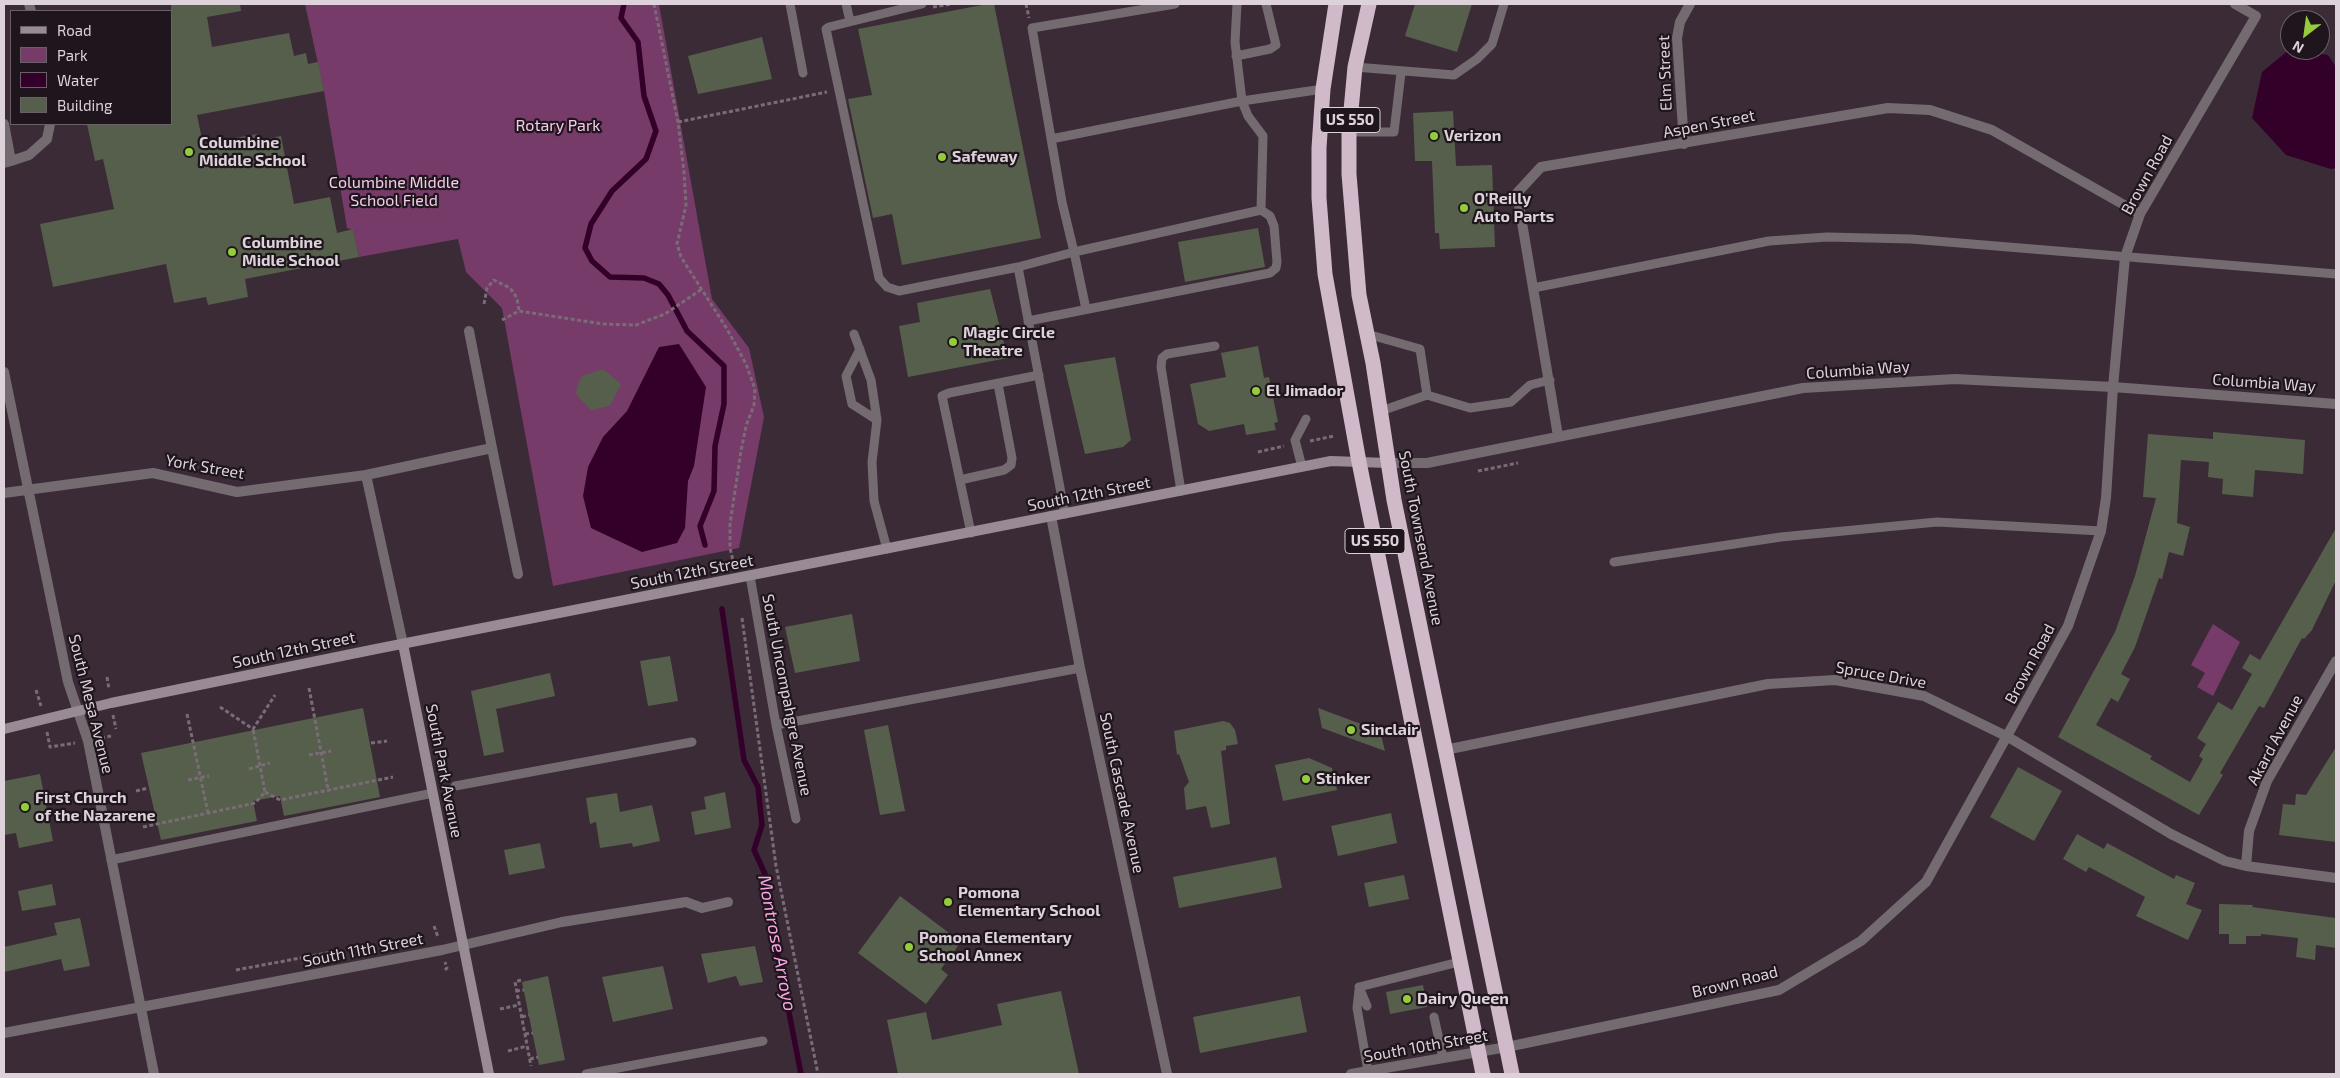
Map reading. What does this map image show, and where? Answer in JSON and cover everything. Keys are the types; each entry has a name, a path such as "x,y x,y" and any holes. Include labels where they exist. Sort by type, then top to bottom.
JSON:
{"highway":[{"name":"US 550","path":"1336,4 1323,90 1319,148 1319,198 1326,274 1360,462 1482,1074"},
{"name":"South Townsend Avenue","path":"1369,4 1355,67 1349,132 1348,174 1358,296 1381,411 1388,463 1512,1074"}],"street":[{"name":"Elm Street","path":"1684,144 1677,38 1680,22 1690,4"},
{"name":"Brown Road","path":"1507,1047 1780,990 1861,941 1926,882 2068,626 2100,531 2106,498 2113,387 2125,257 2140,214 2256,16 2236,4"},
{"name":"Aspen Street","path":"1558,436 1517,193 1541,167 1888,108 1930,110 1992,130 2140,214"},
{"path":"4,124 7,162 29,155 47,139 50,125"},
{"path":"469,331 518,574"},
{"name":"South Mesa Avenue","path":"4,372 68,682 88,741 154,1074"},
{"name":"Columbia Way","path":"1388,463 1428,463 1803,388 1956,379 2113,387 2336,404"},
{"name":"York Street","path":"4,493 153,473 237,492 366,474 492,448"},
{"name":"South 12th Street","path":"4,729 78,712 111,702 1302,467 1339,460 1388,463"},
{"name":"South Park Avenue","path":"366,474 403,644 489,1074"},
{"name":"South Cascade Avenue","path":"1051,516 1080,668 1167,1074"},
{"name":"Akard Avenue","path":"2246,866 2249,830 2267,781 2336,660"},
{"name":"Spruce Drive","path":"1445,750 1768,684 1835,680 1924,696 2008,737 2171,834 2225,860 2246,866 2336,878"},
{"name":"South 11th Street","path":"4,1033 464,945 562,922 686,902 702,908 728,902"},
{"name":"South 10th Street","path":"1359,1073 1507,1047"}],"lane":[{"path":"790,4 803,73"},
{"path":"846,4 850,22"},
{"path":"922,4 829,26 826,34 879,278 887,287 899,291 1018,267 1074,252 1262,210 1270,216 1274,226 1277,262 1276,268 1270,273 1028,320"},
{"path":"1086,309 1062,202 1032,28 1175,4"},
{"path":"1237,4 1235,42 1242,101 1248,116 1263,136 1262,210"},
{"path":"1236,56 1270,49 1276,45 1266,4"},
{"path":"1355,67 1401,73 1454,75 1477,59 1492,44 1504,4"},
{"path":"1349,132 1394,132 1401,73"},
{"path":"1051,139 1242,101 1323,90"},
{"path":"1533,288 1769,241 1827,237 1910,239 2336,274"},
{"path":"1018,267 1065,514"},
{"path":"854,334 871,380 877,420 872,462 874,501 887,549"},
{"path":"1367,334 1420,349 1427,395"},
{"path":"1181,491 1161,367 1162,358 1167,354 1215,346"},
{"path":"860,349 846,376 852,404 877,420"},
{"path":"971,533 942,396 1038,375"},
{"path":"1381,411 1427,395 1470,408 1511,402 1530,385 1550,380"},
{"path":"960,480 1004,470 1011,465 1012,458 998,384"},
{"path":"1302,467 1296,440 1306,419"},
{"path":"1614,562 1781,537 1937,522 2100,531"},
{"name":"South Uncompahgre Avenue","path":"750,576 776,725 796,819"},
{"path":"776,725 1080,668"},
{"path":"455,786 692,742"},
{"path":"112,860 433,793"},
{"path":"1359,987 1459,962"},
{"path":"1359,987 1367,1006"},
{"path":"1359,987 1359,1073"},
{"path":"1434,1017 1443,1058"},
{"path":"586,1074 763,1041"}],"path":[{"path":"654,4 678,122 686,205 677,244 680,257 742,355 755,389 754,405 746,426 741,451 730,524 730,548 733,564"},
{"path":"932,7 952,4"},
{"path":"678,122 832,91"},
{"path":"484,304 487,288 494,280 510,288 517,298 519,311"},
{"path":"502,320 519,311 603,324 636,325 665,314 702,289"},
{"path":"1478,471 1518,464"},
{"path":"741,613 776,866 818,1074"},
{"path":"309,688 328,789"},
{"path":"265,792 253,729 275,696"},
{"path":"220,707 253,729"},
{"path":"187,714 208,813"},
{"path":"370,743 387,740"},
{"path":"309,755 331,751"},
{"path":"249,769 270,764"},
{"path":"188,780 209,776"},
{"path":"265,792 280,800 394,776"},
{"path":"136,791 148,788"},
{"path":"143,827 255,803 265,792"},
{"path":"236,970 338,951"},
{"path":"521,980 514,982 531,1066"},
{"path":"516,991 524,990"},
{"path":"500,1009 519,1005"},
{"path":"522,1017 529,1015"},
{"path":"525,1034 533,1033"},
{"path":"508,1051 527,1046"},
{"path":"530,1059 538,1057"}],"green space":[{"name":"Rotary Park","path":"305,4 659,4 712,299 749,348 764,417 739,548 553,586 502,308 466,272 458,239 359,257 353,230 347,228 324,91"},
{"path":"2213,624 2240,642 2213,696 2197,687 2205,673 2191,665"}],"water":[{"path":"2280,57 2280,60 2330,60 2330,58 2336,67 2336,168 2331,169 2286,155 2252,118 2262,72"},
{"path":"679,344 706,387 694,466 688,481 685,528 677,543 642,552 591,528 583,496 588,467 603,437 627,411 659,347"}],"building":[{"name":"Columbine Middle School","path":"171,4 240,4 241,11 207,17 212,47 289,33 294,56 306,53 308,64 318,62 324,91 197,115 203,144 257,134 259,141 281,136 294,204 330,197 337,233 353,229 359,257 245,279 248,297 208,305 206,297 174,303 166,264 53,287 40,224 114,209 103,159 95,161 87,125 172,125"},
{"name":"Safeway","path":"994,4 1041,238 902,265 892,214 873,218 848,99 872,95 858,29"},
{"path":"1415,4 1472,4 1457,52 1405,36"},
{"path":"762,37 772,79 698,94 688,56"},
{"name":"O'Reilly Auto Parts","path":"1453,111 1456,166 1492,165 1495,247 1440,249 1439,233 1435,233 1432,161 1415,161 1413,113"},
{"path":"1258,228 1265,267 1185,282 1178,242"},
{"name":"Magic Circle Theatre","path":"990,289 1008,358 908,377 899,326 920,322 917,303"},
{"path":"1258,346 1264,378 1269,377 1278,422 1274,423 1276,430 1246,435 1244,424 1209,431 1198,424 1190,384 1226,377 1221,353"},
{"path":"1115,357 1131,440 1123,447 1085,454 1064,365"},
{"path":"603,369 621,384 610,406 591,410 576,394 578,384 582,376"},
{"path":"2213,432 2305,440 2303,474 2255,470 2253,497 2222,494 2223,479 2208,477 2209,462 2181,460 2177,523 2190,527 2183,556 2169,552 2162,579 2159,578 2135,647 2121,674 2130,679 2118,702 2111,698 2096,725 2152,756 2150,759 2190,782 2203,759 2199,756 2206,744 2197,738 2218,702 2232,710 2252,674 2242,668 2250,654 2260,660 2336,528 2336,580 2312,630 2304,639 2302,638 2264,708 2259,706 2220,773 2223,775 2199,815 2058,737 2115,632 2135,576 2156,498 2143,497 2148,434 2213,439"},
{"path":"852,614 860,661 795,673 785,627"},
{"path":"670,656 678,701 648,706 640,661"},
{"path":"550,673 555,696 496,709 504,752 484,756 471,691"},
{"path":"363,708 380,797 284,816 280,796 253,801 257,821 161,840 141,753"},
{"name":"Sinclair","path":"1318,708 1380,731 1385,751 1322,728"},
{"path":"1223,721 1230,723 1235,730 1238,744 1226,746 1226,750 1221,751 1230,824 1211,828 1206,806 1186,810 1184,788 1189,782 1179,754 1177,755 1174,731"},
{"path":"888,725 905,811 880,815 864,730"},
{"path":"2336,747 2336,842 2279,835 2283,804 2295,805 2296,794 2306,795"},
{"name":"Stinker","path":"1309,758 1332,768 1337,790 1283,801 1275,765"},
{"path":"2018,767 2062,791 2034,841 1990,817"},
{"name":"First Church of the Nazarene","path":"40,774 53,841 19,848 16,833 4,835 4,781"},
{"path":"725,792 731,828 695,835 691,812 706,809 704,797"},
{"path":"617,793 620,812 652,805 660,841 633,847 632,843 600,848 596,822 590,824 586,798"},
{"path":"1391,813 1397,843 1338,856 1331,826"},
{"path":"2077,834 2104,849 2107,843 2174,879 2176,875 2195,883 2186,904 2202,910 2188,940 2136,916 2145,897 2089,867 2086,872 2063,859"},
{"path":"540,843 545,868 509,875 504,850"},
{"path":"1276,857 1282,888 1179,908 1173,877"},
{"path":"1404,875 1409,899 1369,907 1364,883"},
{"path":"52,884 56,905 22,911 18,891"},
{"name":"Pomona Elementary School Annex","path":"900,896 961,942 941,969 948,975 926,1004 858,953"},
{"path":"2219,904 2253,905 2252,907 2336,918 2336,948 2316,945 2315,960 2296,957 2298,938 2261,934 2261,936 2246,936 2246,944 2229,944 2229,934 2219,934"},
{"path":"80,918 90,966 64,971 61,959 4,972 4,947 57,935 54,923"},
{"path":"755,946 763,982 740,986 736,976 708,983 701,954"},
{"path":"663,966 673,1009 613,1022 602,977"},
{"path":"548,976 565,1060 539,1065 522,982"},
{"name":"Dairy Queen","path":"1423,985 1427,1007 1390,1014 1386,992"},
{"path":"1061,991 1079,1074 898,1074 887,1020 926,1012 932,1040 1002,1025 997,1004"},
{"path":"1300,996 1307,1032 1200,1053 1193,1017"}],"waterway":[{"name":"Montrose Arroyo","path":"624,4 621,18 638,42 644,96 656,131 646,159 612,191 591,224 585,248 592,261 610,277 644,278 659,284 668,295 687,331 724,366 724,404 715,446 714,491 700,526 705,545"},
{"name":"Montrose Arroyo","path":"722,609 744,760 758,787 762,825 754,850 765,874 775,941 801,1074"}],"place":[{"name":"Verizon","path":"1434,136"},
{"name":"Columbine Middle School","path":"189,152"},
{"name":"Safeway","path":"942,157"},
{"name":"O'Reilly Auto Parts","path":"1464,208"},
{"name":"Columbine Midle School","path":"232,252"},
{"name":"Magic Circle Theatre","path":"953,342"},
{"name":"El Jimador","path":"1256,391"},
{"name":"Sinclair","path":"1351,730"},
{"name":"Stinker","path":"1306,779"},
{"name":"First Church of the Nazarene","path":"25,807"},
{"name":"Pomona Elementary School","path":"948,902"},
{"name":"Pomona Elementary School Annex","path":"909,947"},
{"name":"Dairy Queen","path":"1407,999"}],"park label":[{"name":"Columbine Middle School Field","path":"394,192"}]}
